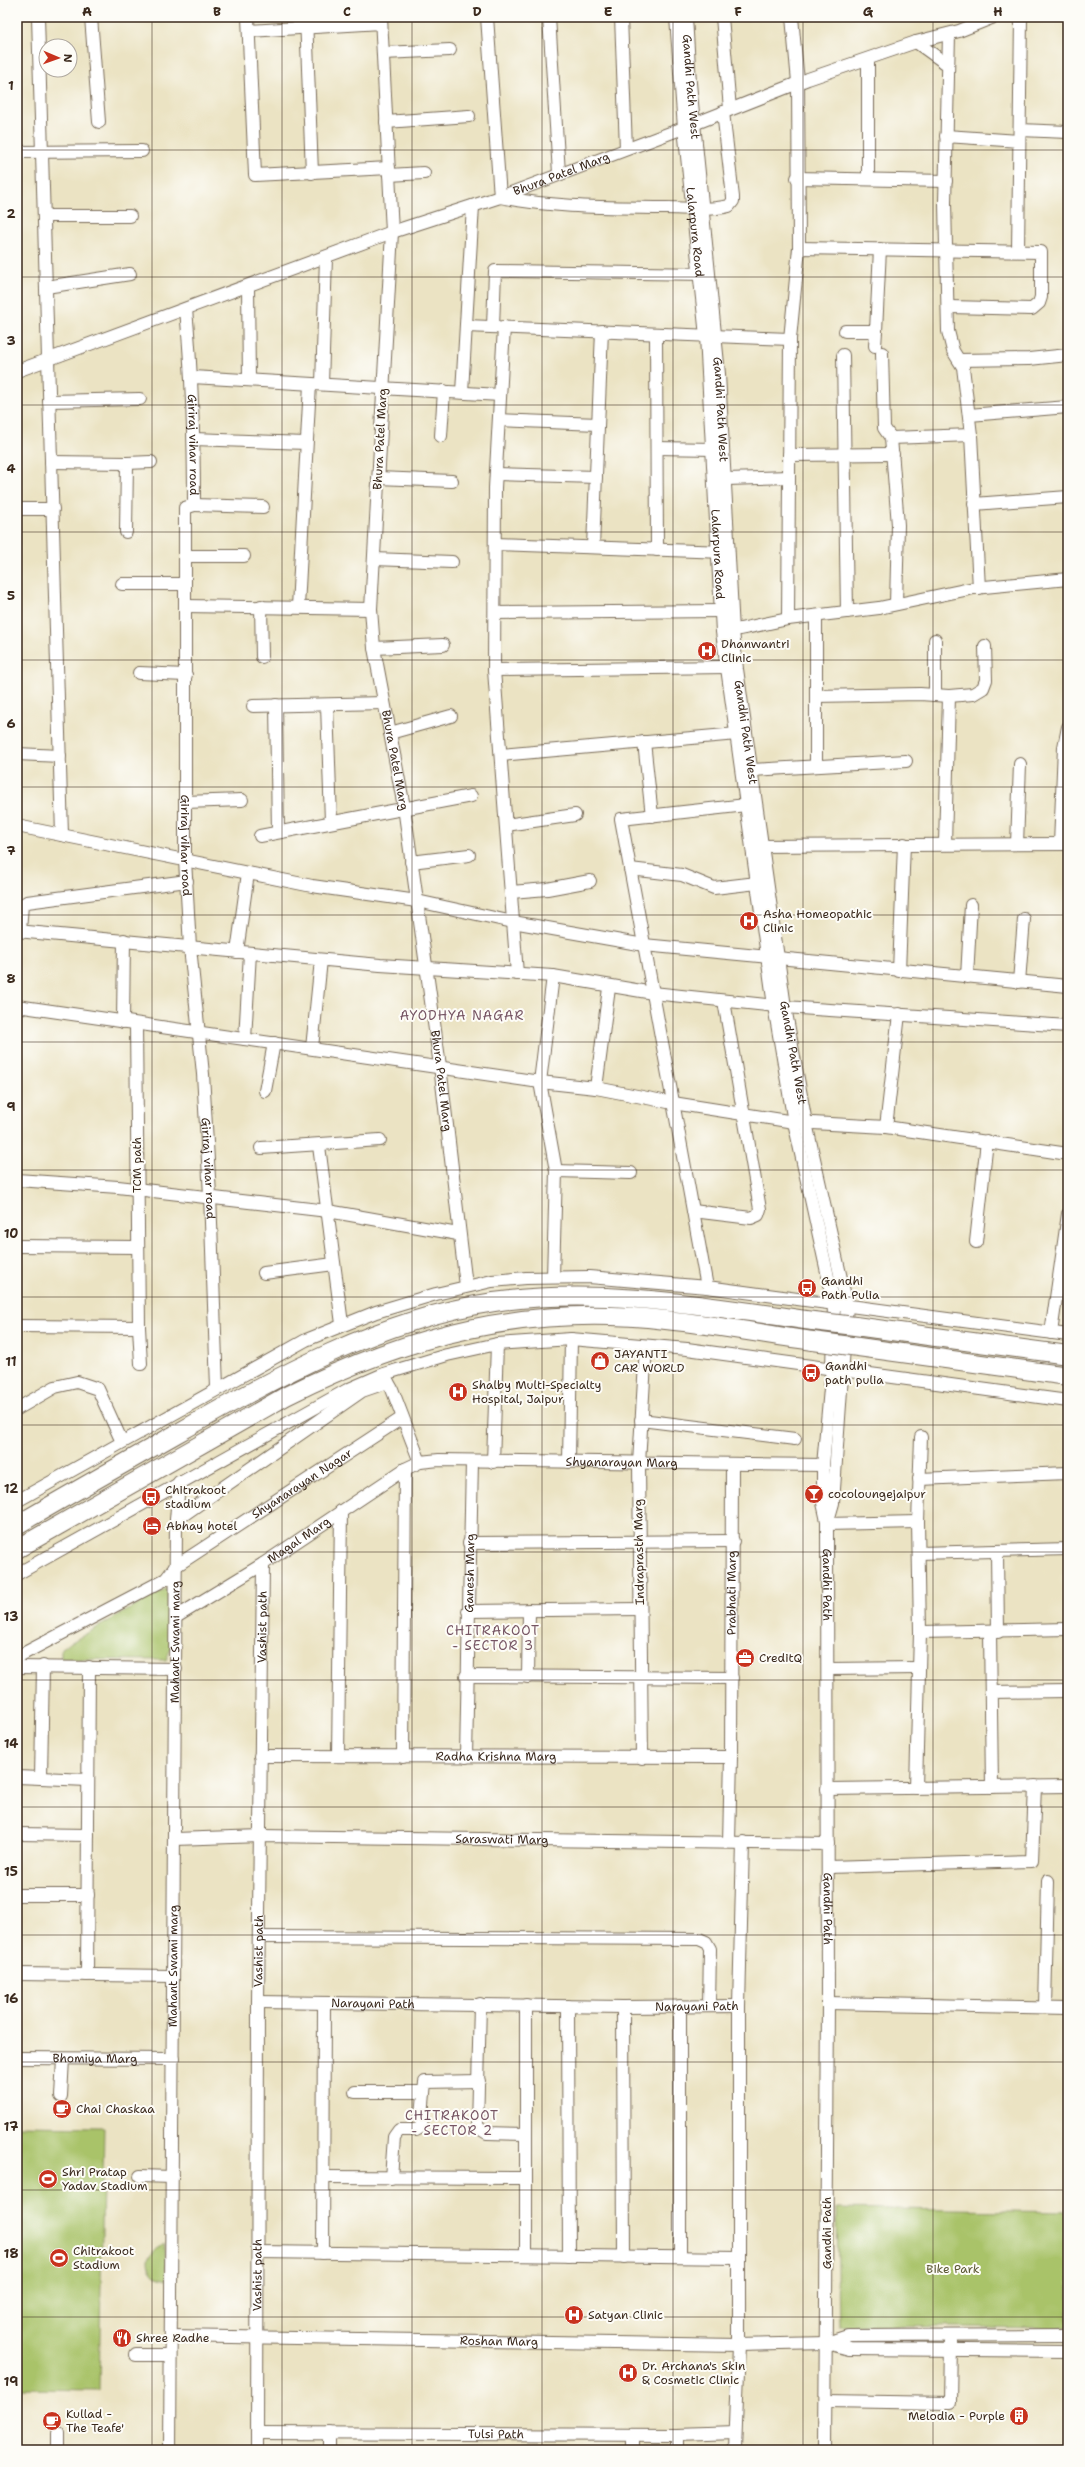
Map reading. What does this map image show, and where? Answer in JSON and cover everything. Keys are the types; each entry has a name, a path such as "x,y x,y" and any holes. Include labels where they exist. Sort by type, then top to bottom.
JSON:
{"highway":[{"path":"17,1525 242,1396 296,1369 350,1344 414,1320 456,1309 496,1302 541,1299 636,1299 855,1326 1068,1355"},
{"path":"17,1549 286,1396 337,1371 434,1336 539,1318 587,1316 666,1320 1068,1376"}],"street":[{"path":"38,17 46,287 50,359 49,401 62,835"},
{"path":"91,17 99,122"},
{"path":"248,17 255,175 389,172 424,173"},
{"path":"487,17 500,197 536,204 698,208 729,206 733,201 722,17"},
{"path":"549,17 559,173"},
{"path":"621,17 626,149"},
{"path":"676,17 689,126"},
{"name":"Gandhi Path West","path":"686,17 689,126 726,479 723,552 728,632 752,770 757,845 772,957 800,1122 847,1305 837,1368"},
{"path":"788,619 790,339 799,248 797,178 798,82 792,17"},
{"name":"Bhura Patel Marg","path":"392,232 500,197 559,173 689,126 798,82 868,60 916,42 949,34 994,17"},
{"path":"1018,250 1021,17"},
{"path":"249,31 306,22 381,20"},
{"name":"Bhura Patel Marg","path":"381,20 392,232 371,609 374,648 404,807 440,1066 458,1234 466,1286"},
{"path":"306,22 312,173"},
{"path":"949,34 946,136 949,307 948,331 953,351 963,367 969,415 979,588"},
{"path":"916,42 948,65"},
{"path":"383,53 450,50"},
{"path":"868,60 868,178"},
{"path":"386,122 469,116"},
{"path":"946,136 1020,136 1068,132"},
{"path":"17,152 142,151"},
{"path":"797,178 946,180"},
{"path":"462,392 473,206"},
{"path":"44,216 130,216"},
{"path":"17,371 392,232"},
{"path":"799,248 1018,250 1041,252 1041,297 1039,304 1032,309 949,307"},
{"path":"880,249 876,331 879,350 884,428 891,438 893,454 898,525 896,604"},
{"path":"298,607 306,443 316,384 326,257"},
{"path":"517,974 494,670 496,474 500,395 495,271 705,274"},
{"path":"46,287 130,274"},
{"path":"248,286 249,380"},
{"name":"Giriraj vihar road","path":"186,309 192,377 194,505 185,508 185,860 190,947 198,1032 210,1199 217,1388"},
{"path":"466,326 790,339"},
{"path":"593,547 602,331"},
{"path":"845,331 876,331"},
{"path":"656,334 657,550"},
{"name":"Lalarpura Road","path":"711,336 713,449 723,552 721,611 728,632 727,668 746,804 757,845 757,882 772,957"},
{"path":"843,355 847,612"},
{"path":"959,360 1029,359 1068,355"},
{"path":"192,377 500,395"},
{"path":"441,436 444,391"},
{"path":"49,401 140,399"},
{"path":"969,415 1068,407"},
{"path":"499,420 598,424"},
{"path":"891,438 971,435"},
{"path":"194,439 306,443"},
{"path":"657,448 713,449"},
{"path":"789,455 893,454"},
{"path":"51,462 151,462"},
{"path":"126,532 127,463"},
{"path":"496,474 596,477"},
{"path":"726,479 789,477"},
{"path":"378,478 452,481"},
{"path":"974,504 1068,497"},
{"path":"194,505 263,507"},
{"path":"17,509 52,509"},
{"path":"495,544 723,552"},
{"path":"185,556 244,556"},
{"path":"374,559 452,562"},
{"path":"728,632 788,619 847,612 979,588 1068,579"},
{"path":"122,584 185,584"},
{"path":"186,606 261,606 371,609"},
{"path":"261,606 262,657"},
{"path":"494,613 721,611"},
{"path":"816,616 816,765"},
{"path":"935,640 935,695"},
{"path":"374,648 443,645"},
{"path":"816,696 949,696 973,694 983,688 986,680 985,646"},
{"path":"494,670 727,668"},
{"path":"139,673 186,675"},
{"path":"945,844 949,696"},
{"path":"253,706 384,703"},
{"path":"327,704 331,821"},
{"path":"276,705 278,832"},
{"path":"390,733 451,716"},
{"path":"757,845 1064,844 1066,747 1068,727"},
{"path":"501,755 737,734"},
{"path":"644,742 652,816"},
{"path":"17,754 60,756"},
{"path":"752,770 816,765 906,761"},
{"path":"1017,844 1020,764"},
{"path":"260,836 404,807 471,796"},
{"path":"185,802 242,800"},
{"path":"707,1287 621,819 746,804"},
{"path":"506,825 575,815"},
{"path":"17,826 312,886 417,901 513,922 644,945 899,971 1068,986"},
{"path":"899,971 904,844"},
{"path":"411,862 469,855"},
{"path":"630,870 682,875 714,888 757,882"},
{"path":"237,952 248,873"},
{"path":"187,881 27,902 22,905 19,931 426,969 553,976 608,988 780,1007 1068,1026"},
{"path":"511,892 547,889 590,881"},
{"path":"967,977 971,905"},
{"path":"1019,982 1024,919"},
{"path":"123,1022 124,940"},
{"path":"244,1039 250,953"},
{"path":"312,1048 321,960"},
{"path":"553,976 540,1082 556,1171 553,1277"},
{"path":"596,1088 608,988"},
{"path":"693,1211 751,1218 758,1215 760,1209 724,1001"},
{"path":"17,1006 440,1066 540,1082 596,1088 673,1103 800,1122 886,1127 1068,1154"},
{"path":"780,1007 788,1089 800,1122 834,1304 837,1368 823,1465 823,1503 827,1524 918,1522"},
{"path":"886,1127 900,1014"},
{"name":"TCM path","path":"136,1024 137,1247 141,1364"},
{"path":"265,1090 274,1043"},
{"path":"261,1148 319,1146 380,1140"},
{"path":"976,1242 987,1141"},
{"path":"319,1146 342,1324"},
{"path":"556,1171 631,1172"},
{"path":"17,1180 137,1189 210,1199 328,1212 458,1234"},
{"path":"1051,1333 1065,1256 1068,1214"},
{"path":"17,1246 137,1247"},
{"path":"264,1273 334,1264"},
{"path":"17,1501 217,1388 306,1340 342,1324 466,1286 492,1281 553,1277 589,1277 707,1287 1068,1335"},
{"path":"17,1326 139,1327"},
{"path":"17,1574 179,1482 340,1394 447,1355 497,1344 571,1340 687,1349 837,1368 1068,1401"},
{"path":"569,1462 571,1340"},
{"path":"493,1462 497,1344"},
{"name":"Indraprasth Marg","path":"642,1758 639,1463 646,1346"},
{"name":"Gandhi Path","path":"825,2450 827,2343 828,2003 827,1524 833,1503 837,1368"},
{"path":"386,1378 420,1462"},
{"path":"176,1520 362,1391 386,1378"},
{"path":"17,1409 55,1387 76,1382 98,1389 122,1442"},
{"name":"Shyanarayan Nagar","path":"17,1657 166,1579 176,1566 402,1418"},
{"path":"641,1420 795,1439"},
{"path":"916,1788 920,1632 918,1522 921,1437"},
{"name":"Shyanarayan Marg","path":"420,1462 439,1460 493,1462 823,1465"},
{"name":"Ganesh Marg","path":"466,1757 466,1676 472,1461"},
{"name":"Magal Marg","path":"176,1617 263,1564 405,1469 420,1462"},
{"name":"Prabhati Marg","path":"728,1842 732,1678 732,1465"},
{"path":"403,1756 405,1469"},
{"path":"919,1479 1068,1473"},
{"name":"Mahant Swami marg","path":"170,2450 176,1520 179,1482"},
{"path":"338,1756 341,1511"},
{"path":"469,1543 733,1541"},
{"path":"919,1553 1068,1549"},
{"path":"992,1787 991,1692 997,1552"},
{"name":"Vashist path","path":"257,2450 258,2002 260,1937 260,1756 263,1564"},
{"path":"468,1611 640,1609"},
{"path":"528,1677 529,1610"},
{"path":"920,1632 994,1632 1068,1629"},
{"path":"17,1667 43,1666 176,1669"},
{"path":"41,1778 43,1666"},
{"path":"87,1975 89,1667"},
{"path":"828,1669 918,1668"},
{"path":"466,1676 732,1678"},
{"path":"991,1692 1068,1691"},
{"name":"Radha Krishna Marg","path":"260,1756 731,1757"},
{"path":"17,1777 88,1780"},
{"path":"828,1867 1032,1861 1035,1786"},
{"path":"827,1789 1068,1786"},
{"path":"17,1834 88,1835"},
{"name":"Saraswati Marg","path":"175,1839 261,1836 828,1844"},
{"path":"739,2006 743,1842"},
{"path":"1045,2007 1048,1881"},
{"path":"17,1895 88,1895"},
{"path":"260,1937 699,1939 706,1942 710,1949 709,2006"},
{"path":"17,1974 173,1976"},
{"name":"Narayani Path","path":"258,2002 623,2007 739,2006 738,2345 735,2450"},
{"path":"323,2253 324,2003"},
{"path":"828,2003 1068,2008"},
{"path":"480,2004 478,2127 481,2131 526,2134"},
{"path":"526,2005 526,2254"},
{"path":"568,2006 569,2256"},
{"path":"680,2006 680,2257"},
{"path":"623,2007 624,2258"},
{"name":"Bhomiya Marg","path":"17,2058 173,2059"},
{"path":"61,2096 63,2059"},
{"path":"391,2178 396,2132 416,2130 420,2127 425,2082 479,2081"},
{"path":"356,2092 423,2092"},
{"path":"140,2176 172,2177"},
{"path":"324,2177 526,2178"},
{"path":"258,2252 526,2254 624,2258 738,2258"},
{"path":"827,2343 848,2336 1068,2335"},
{"name":"Roshan Marg","path":"170,2336 738,2345 827,2343"},
{"path":"826,2401 950,2403 951,2336"},
{"path":"827,2343 849,2349 1068,2351"},
{"path":"136,2354 170,2355"},
{"path":"58,2432 58,2450"},
{"name":"Tulsi Path","path":"257,2433 633,2435 735,2433"},
{"path":"329,2433 329,2450"},
{"path":"633,2435 633,2450"},
{"path":"677,2450 678,2435"}],"green space":[{"path":"167,1588 172,1646 166,1660 61,1659 61,1648"},
{"name":"Chitrakoot Stadium","path":"17,2126 104,2127 99,2390 17,2389"},
{"name":"Bike Park","path":"837,2208 1068,2212 1068,2328 839,2326"},
{"path":"165,2244 166,2280 158,2278 152,2274 148,2264 148,2260 155,2249"}],"place":[{"name":"Dhanwantri Clinic","path":"707,651"},
{"name":"Asha Homeopathic Clinic","path":"749,921"},
{"name":"Gandhi Path Pulia","path":"807,1288"},
{"name":"JAYANTI CAR WORLD","path":"600,1361"},
{"name":"Gandhi path pulia","path":"811,1373"},
{"name":"Shalby Multi-Specialty Hospital, Jaipur","path":"458,1392"},
{"name":"cocoloungejaipur","path":"814,1494"},
{"name":"Chitrakoot stadium","path":"151,1497"},
{"name":"Abhay hotel","path":"152,1526"},
{"name":"CreditQ","path":"745,1658"},
{"name":"Chai Chaskaa","path":"62,2109"},
{"name":"Shri Pratap Yadav Stadium","path":"48,2179"},
{"name":"Chitrakoot Stadium","path":"59,2258"},
{"name":"Satyan Clinic","path":"574,2315"},
{"name":"Shree Radhe","path":"122,2338"},
{"name":"Dr. Archana's Skin & Cosmetic Clinic","path":"628,2373"},
{"name":"Melodia - Purple","path":"1019,2416"},
{"name":"Kullad - The Teafe'","path":"52,2421"}],"district":[{"name":"AYODHYA NAGAR","path":"462,1015"},
{"name":"CHITRAKOOT - SECTOR 3","path":"493,1638"},
{"name":"CHITRAKOOT - SECTOR 2","path":"452,2122"}]}
